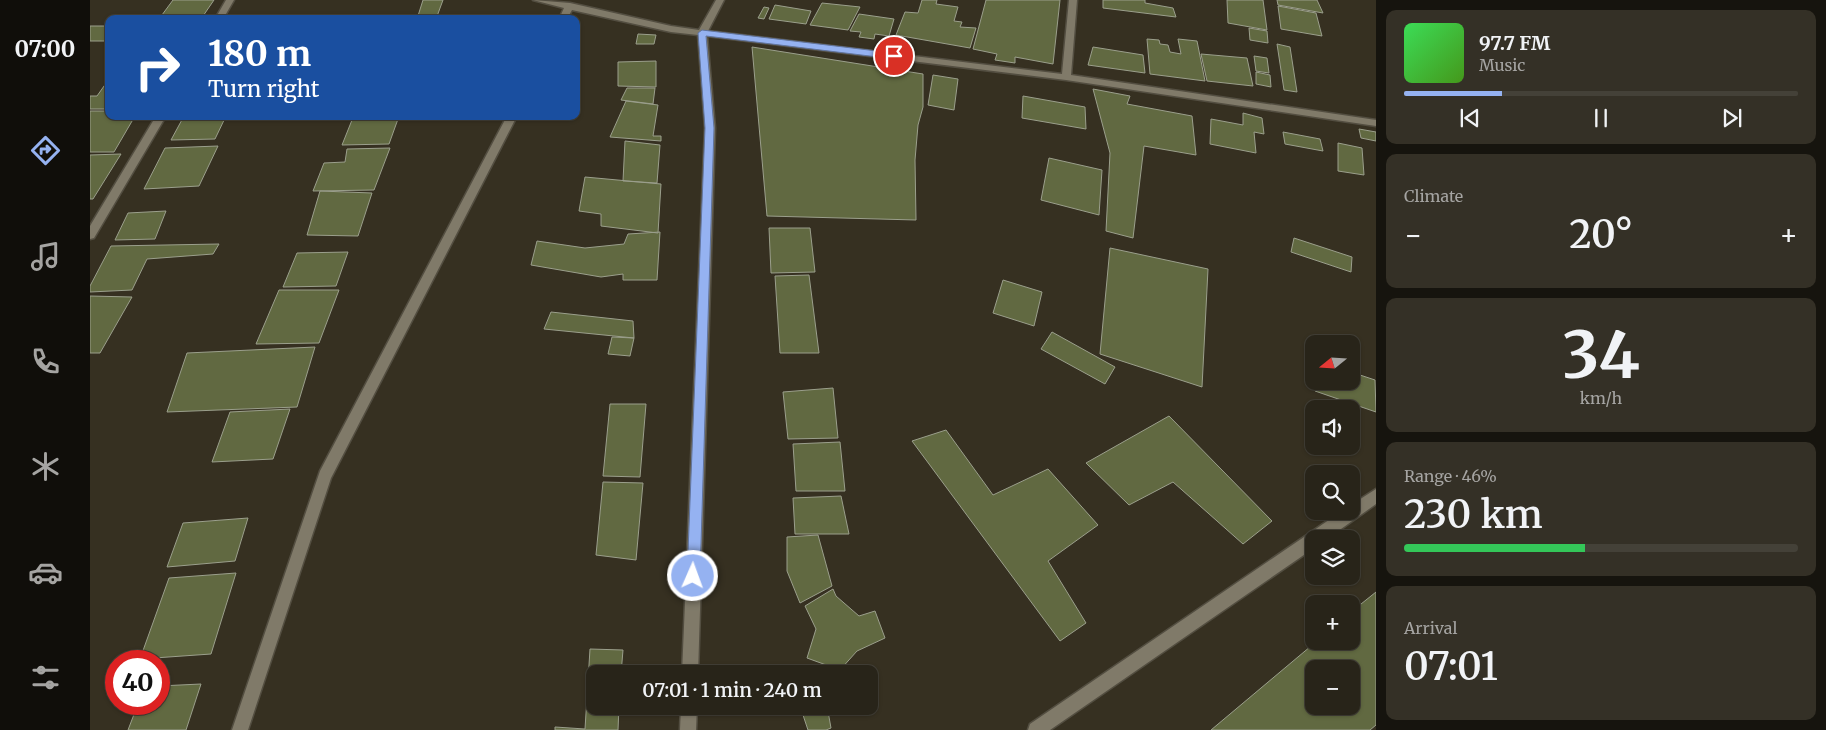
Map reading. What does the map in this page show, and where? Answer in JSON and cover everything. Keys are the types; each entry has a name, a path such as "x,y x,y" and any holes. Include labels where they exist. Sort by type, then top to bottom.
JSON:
{"street":[{"path":"221,15 230,0"},
{"path":"537,0 672,29 1066,77 1376,123"},
{"path":"690,665 710,128 702,33 720,0"},
{"path":"1066,77 1073,0"},
{"path":"565,15 570,6"},
{"path":"90,235 159,120"},
{"path":"240,730 325,476 510,120"},
{"path":"1327,530 1376,496"},
{"path":"1036,730 1305,545"},
{"path":"688,715 688,730"}],"building":[{"path":"173,0 214,0 204,15 162,15"},
{"path":"423,0 443,0 437,15 418,15"},
{"path":"922,0 937,0 936,4 958,7 954,21 962,22 960,27 976,28 970,48 896,35 905,12 918,13"},
{"path":"986,0 1060,0 1053,64 1015,57 1015,63 995,60 997,54 973,49"},
{"path":"1103,0 1145,0 1145,3 1173,8 1176,17 1103,8"},
{"path":"1227,0 1263,0 1267,30 1228,23"},
{"path":"1277,0 1317,0 1323,13 1278,5"},
{"path":"822,3 860,7 848,30 810,25"},
{"path":"775,5 811,11 806,24 769,19"},
{"path":"1278,6 1316,13 1322,36 1281,29"},
{"path":"764,7 769,8 764,19 758,18"},
{"path":"859,14 894,19 889,36 875,34 874,39 859,37 861,32 850,31"},
{"path":"90,26 105,26 105,41 90,41"},
{"path":"1249,28 1267,31 1268,43 1250,40"},
{"path":"638,34 656,35 654,44 636,44"},
{"path":"1147,39 1159,40 1160,44 1168,45 1170,52 1181,54 1178,39 1197,41 1205,81 1150,74"},
{"path":"1277,44 1290,47 1297,92 1284,90"},
{"path":"752,47 923,74 923,107 918,125 915,160 916,220 767,216"},
{"path":"1093,47 1143,55 1145,73 1088,65"},
{"path":"1201,54 1247,58 1253,86 1207,81"},
{"path":"1254,56 1267,58 1269,73 1256,71"},
{"path":"656,61 656,87 618,86 618,62"},
{"path":"1256,72 1270,75 1271,87 1256,84"},
{"path":"933,75 958,79 954,110 928,105"},
{"path":"105,85 105,109 90,109 90,96 97,96"},
{"path":"627,88 655,88 653,104 621,100"},
{"path":"1093,89 1130,96 1127,104 1192,116 1196,155 1144,146 1133,238 1106,231 1110,153"},
{"path":"1023,96 1085,107 1086,129 1022,118"},
{"path":"626,101 658,105 653,136 661,136 661,141 610,137"},
{"path":"90,111 105,111 105,120 133,120 114,152 90,152"},
{"path":"1243,113 1262,118 1264,134 1254,132 1256,153 1210,144 1211,119 1243,125"},
{"path":"182,120 224,120 215,139 171,140"},
{"path":"352,120 398,120 389,144 342,145"},
{"path":"1359,129 1376,132 1376,141 1361,138"},
{"path":"1283,132 1320,139 1323,151 1285,144"},
{"path":"625,141 660,145 657,183 623,181"},
{"path":"1338,143 1362,148 1364,175 1338,171"},
{"path":"218,146 199,186 144,189 165,148"},
{"path":"390,148 374,190 313,191 324,163 345,162 347,149"},
{"path":"121,154 93,199 90,199 90,155"},
{"path":"1049,158 1102,170 1099,215 1041,200"},
{"path":"585,177 661,184 658,233 601,226 601,214 579,211"},
{"path":"320,191 372,193 358,236 307,235"},
{"path":"166,211 155,239 115,240 128,213"},
{"path":"769,228 810,228 815,272 771,273"},
{"path":"660,232 657,280 623,280 623,274 601,277 531,265 537,241 585,248 624,244 628,234"},
{"path":"1294,238 1352,257 1351,272 1291,252"},
{"path":"219,244 213,254 147,259 132,290 90,292 90,286 111,246"},
{"path":"1110,248 1208,269 1202,387 1100,354"},
{"path":"348,252 336,286 283,287 297,253"},
{"path":"809,275 819,353 780,353 775,276"},
{"path":"1003,280 1042,292 1034,326 993,313"},
{"path":"279,290 339,290 319,343 256,344"},
{"path":"90,296 132,297 100,353 90,353"},
{"path":"551,312 633,321 634,338 544,329"},
{"path":"1052,332 1115,367 1105,384 1041,349"},
{"path":"612,337 634,338 630,356 608,354"},
{"path":"315,347 297,407 167,412 187,353"},
{"path":"1360,375 1375,380 1376,412 1360,406 1360,400 1341,400 1315,391 1360,390"},
{"path":"833,388 838,438 788,439 783,392"},
{"path":"610,404 646,404 640,477 603,476"},
{"path":"290,409 273,459 212,462 230,412"},
{"path":"1169,416 1272,521 1243,544 1173,482 1129,505 1086,463"},
{"path":"946,430 993,495 1048,469 1098,525 1048,561 1086,623 1060,641 912,441"},
{"path":"840,442 845,491 796,491 793,444"},
{"path":"603,482 643,483 636,560 596,555"},
{"path":"841,496 849,534 795,534 793,498"},
{"path":"248,518 235,561 167,567 183,523"},
{"path":"818,535 832,586 800,603 787,571 787,537"},
{"path":"236,573 211,654 170,657 170,650 143,650 169,578"},
{"path":"833,589 836,596 859,616 875,611 885,638 857,651 844,665 826,665 807,658 816,629 805,606"},
{"path":"1376,592 1376,725 1370,730 1211,730 1306,650 1360,650 1360,605"},
{"path":"590,649 623,650 622,665 589,665"},
{"path":"201,684 186,730 128,730 134,715 170,715 170,685"},
{"path":"586,713 586,715 619,715 618,730 555,730 555,727 585,729"},
{"path":"803,715 829,715 831,728 826,730 808,730"}],"route":[{"path":"693,576 710,128 702,33 894,56"}]}
